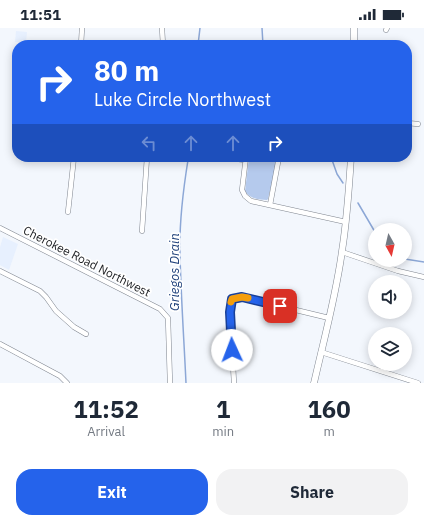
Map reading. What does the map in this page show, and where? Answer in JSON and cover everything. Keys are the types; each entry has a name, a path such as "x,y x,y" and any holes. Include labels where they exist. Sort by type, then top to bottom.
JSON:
{"main road":[{"path":"354,28 354,40"},
{"path":"314,383 342,252 351,162"}],"street":[{"path":"81,40 82,28"},
{"path":"162,28 163,40"},
{"path":"412,123 418,124"},
{"path":"68,212 73,162"},
{"path":"142,231 147,162"},
{"path":"245,162 242,190 245,196 251,201 346,222"},
{"path":"270,205 278,162"},
{"name":"Cherokee Road Northwest","path":"0,228 160,309 168,318 170,383"},
{"path":"342,252 398,271 424,277"},
{"path":"0,271 40,291 56,311 74,327 86,334"},
{"path":"234,383 230,319 232,299 242,297 329,318"},
{"path":"0,344 60,376 67,383"},
{"path":"321,352 418,383"}],"shaded area":[{"path":"16,31 27,32 26,40 15,40"},
{"path":"248,162 277,162 267,200 254,198 245,191"},
{"path":"3,237 18,244 9,270 0,265 0,247"}],"waterway":[{"name":"Griegos Drain","path":"199,40 200,28"},
{"path":"262,28 263,40"},
{"name":"Griegos Drain","path":"186,383 181,287 180,231 184,184 188,162"},
{"path":"333,162 337,174 343,183"},
{"path":"358,203 370,223"},
{"path":"412,260 424,262"}],"slow traffic":[{"path":"231,302 232,299 242,297 248,298"}],"route":[{"path":"232,350 230,312 232,299 242,297 280,306"}]}
